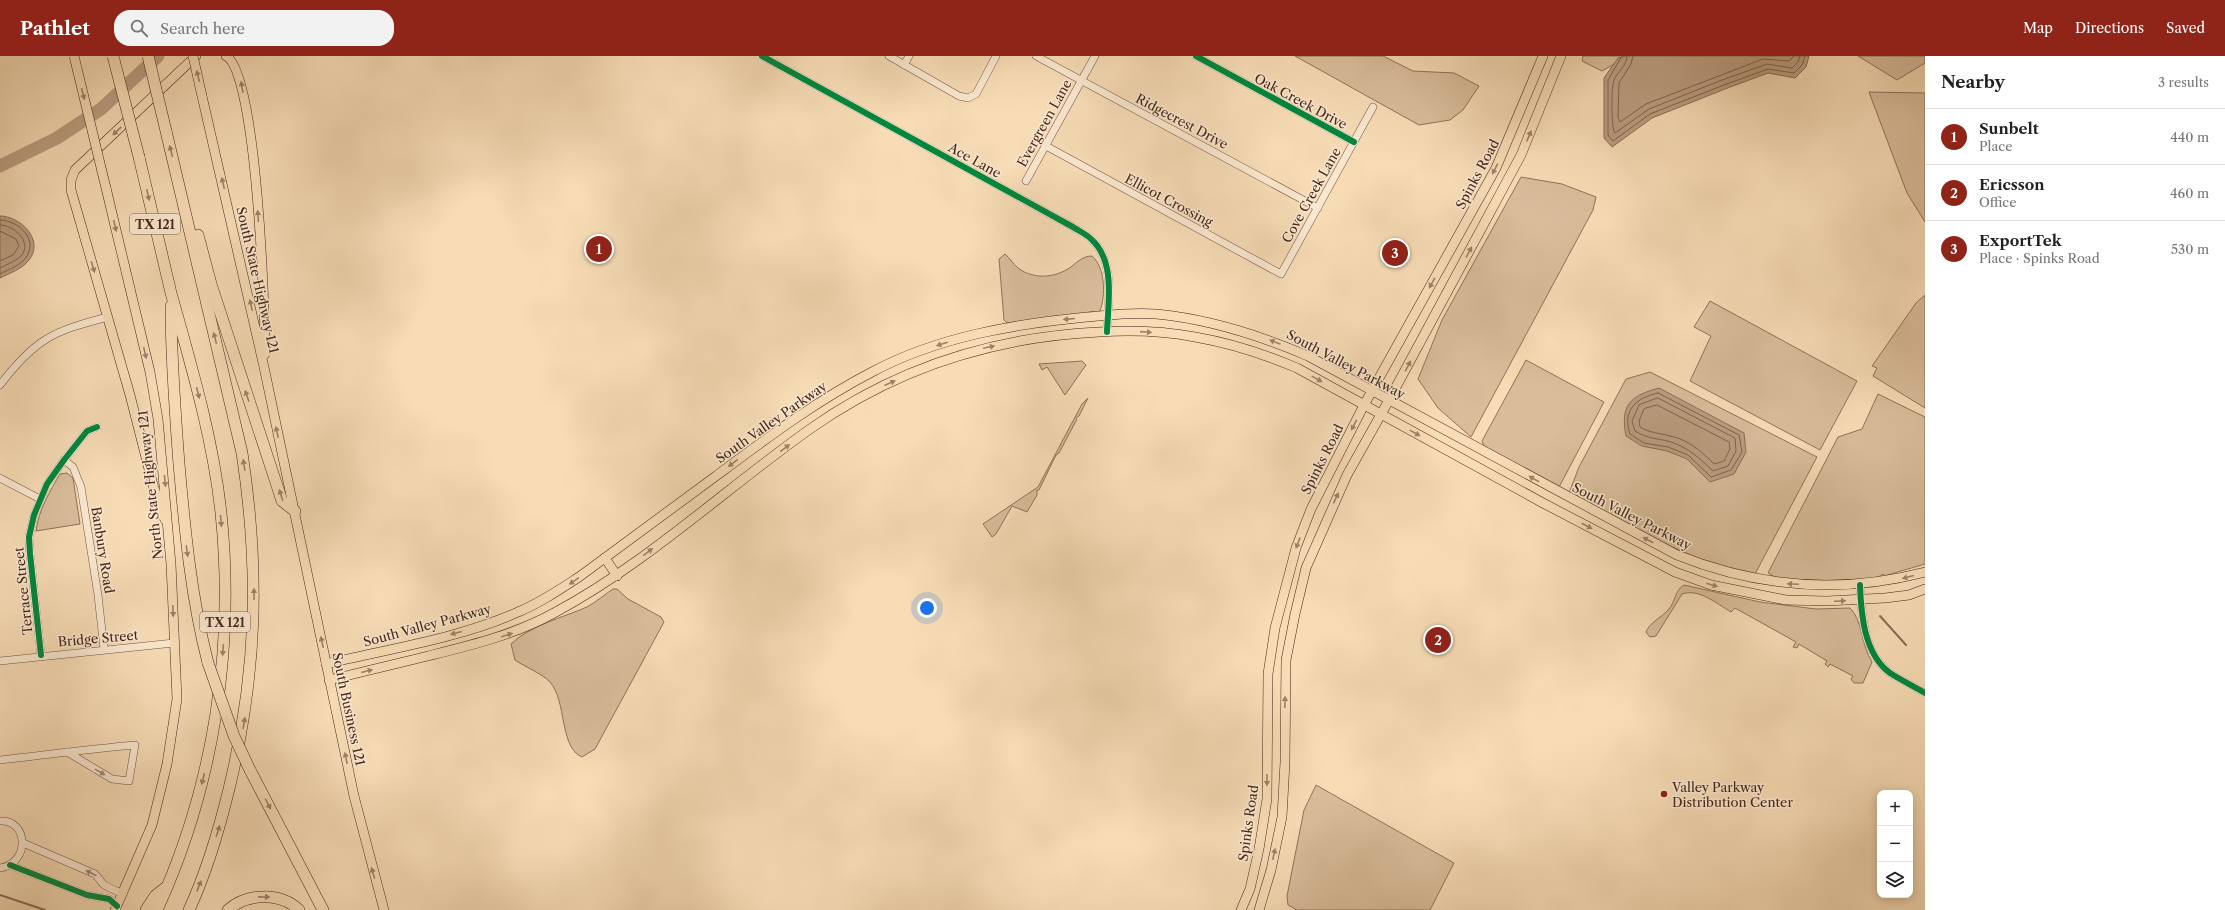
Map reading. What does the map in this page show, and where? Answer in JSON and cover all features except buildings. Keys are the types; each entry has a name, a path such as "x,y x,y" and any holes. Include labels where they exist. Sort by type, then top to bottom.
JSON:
{"highway":[{"name":"TX 121","path":"113,56 171,292 190,362 212,458 221,511 225,593 222,674 209,753 188,831 168,885"},
{"name":"TX 121","path":"148,56 242,453 252,533 254,600 252,654 242,736 220,822 206,868 189,910"},
{"path":"186,216 196,228 211,284 282,501 295,511"},
{"path":"171,292 170,359 186,540 196,618 208,663 234,736 250,770 323,910"},
{"path":"146,910 155,896 168,885"},
{"path":"157,910 168,885"},
{"path":"228,910 243,901 255,897 269,897 284,900 299,910"}],"main road":[{"name":"North State Highway 121","path":"74,56 150,372 158,419 169,531 176,699 167,764 152,825 116,908"},
{"name":"South State Highway 121","path":"193,56 264,367 295,511"},
{"path":"169,531 153,485 139,424 71,190 71,180 75,170 196,56"},
{"path":"226,56 235,65 241,80 254,154 265,310 264,367"},
{"name":"Spinks Road","path":"1241,910 1250,889 1259,849 1267,799 1268,674 1275,628 1286,583 1311,509 1364,405 1496,168 1514,131 1543,56"},
{"path":"1259,910 1282,817 1286,660 1306,568 1324,523 1347,475 1521,155 1561,56"},
{"path":"1471,213 1486,221"},
{"name":"South Valley Parkway","path":"326,664 480,627 548,598 605,558 800,414 874,371 905,358 967,336 1014,326 1127,313 1156,314 1198,320 1236,329 1272,340 1308,356 1683,558 1724,572 1787,584 1860,585 1892,581 1925,572"},
{"name":"South Valley Parkway","path":"329,680 476,645 515,632 553,614 617,576 810,429 856,399 912,373 986,347 1056,334 1132,331 1194,336 1248,350 1297,368 1552,508 1675,572 1710,585 1786,600 1861,600 1909,595 1925,589"},
{"path":"905,358 912,373"},
{"path":"1552,508 1560,493"},
{"name":"South Business 121","path":"295,511 329,680 363,834 384,910"},
{"path":"605,558 617,576"},
{"path":"1675,572 1683,558"},
{"path":"1267,741 1285,741"},
{"path":"1250,889 1264,892"}],"street":[{"name":"Ace Lane","path":"762,56 1060,219 1092,240 1106,262 1109,286 1107,332"},
{"path":"889,56 959,96 968,98 976,94 996,56"},
{"path":"904,65 909,56"},
{"name":"Ridgecrest Drive","path":"1036,56 1318,208"},
{"name":"Evergreen Lane","path":"1026,181 1095,56"},
{"name":"Oak Creek Drive","path":"1196,56 1354,142"},
{"name":"Cove Creek Lane","path":"1281,274 1373,107"},
{"name":"Ellicot Crossing","path":"1046,146 1281,274"},
{"path":"0,385 33,347 53,334 108,317"},
{"name":"Terrace Street","path":"41,655 30,548 32,522 40,499 64,460 84,434 97,427"},
{"name":"Banbury Road","path":"64,460 73,467 81,487 98,595 104,649"},
{"path":"0,478 40,499"},
{"path":"1860,585 1864,627 1871,647 1880,662 1889,672 1925,692"},
{"name":"Bridge Street","path":"0,661 41,655 174,643"},
{"path":"0,760 66,752 135,745 129,781 112,779 66,752"},
{"path":"0,821 13,825 20,833 23,843 22,852 17,860 10,865 0,868"},
{"path":"23,843 95,874 104,885 123,894"},
{"path":"10,865 87,895 110,899 116,908"}],"shaded area":[{"path":"1295,56 1383,56 1413,71 1454,73 1479,86 1463,110 1450,120 1419,125"},
{"path":"1583,56 1629,56 1602,71 1582,61"},
{"path":"1858,56 1925,56 1925,63 1897,80"},
{"path":"1869,92 1925,93 1925,222 1907,193"},
{"path":"1521,177 1562,184 1596,197 1593,210 1471,437 1438,408 1418,379 1442,320"},
{"path":"1005,254 1018,268 1024,272 1038,276 1051,275 1065,271 1083,258 1092,256 1100,267 1102,274 1104,289 1100,311 1093,314 1007,323 1004,320 999,259"},
{"path":"1925,295 1925,408 1873,376 1877,368 1872,366 1916,303"},
{"path":"1710,301 1857,381 1820,450 1690,381 1711,336 1694,327"},
{"path":"1526,360 1604,402 1558,489 1484,446 1482,441"},
{"path":"1082,361 1086,365 1065,395 1047,367 1042,370 1039,364"},
{"path":"1650,372 1817,457 1755,574 1718,567 1670,546 1569,493 1579,467 1626,379"},
{"path":"1878,394 1925,417 1925,564 1884,576 1883,574 1875,579 1815,583 1781,580 1768,573 1838,437 1862,429"},
{"path":"1088,398 1079,416 1076,418 1077,419 1059,453 1056,455 1039,490 1037,490 1037,495 1027,512 1012,506 996,534 992,537 983,524 1038,487 1082,404"},
{"path":"67,473 73,478 80,524 36,531 39,515 48,495 60,474"},
{"path":"1684,585 1760,602 1816,609 1850,608 1860,626 1868,655 1872,662 1863,683 1854,683 1851,679 1853,676 1830,664 1828,667 1825,664 1827,661 1799,644 1797,648 1793,647 1796,642 1735,608 1731,612 1708,598 1695,593 1682,594 1656,636 1650,637 1646,632 1653,623 1671,607 1678,590"},
{"path":"613,589 617,589 628,599 661,617 664,622 595,749 582,757 575,752 570,744 566,734 559,700 550,682 538,673 515,660 511,644 527,632 547,622 587,607"},
{"path":"1316,785 1454,863 1430,910 1297,910 1288,905 1287,896 1304,810"}],"water":[{"path":"1626,56 1809,56 1806,67 1795,78 1768,73 1725,89 1652,118 1612,147 1604,138 1604,78 1618,58"},
{"path":"0,216 15,220 28,230 34,245 33,252 29,260 23,266 0,278"},
{"path":"1659,388 1744,433 1746,452 1734,474 1710,482 1687,459 1667,451 1642,446 1626,436 1625,417 1626,409 1629,403 1649,391"}],"waterway":[{"path":"0,166 57,138 101,109 158,56"},
{"path":"1880,616 1906,645"},
{"path":"0,895 45,910"}],"cycle path":[{"path":"762,56 1089,237 1099,248 1107,270 1109,283 1107,332"},
{"path":"1196,56 1354,142"},
{"path":"41,655 29,537 34,515 47,484 64,460 87,431 97,427"},
{"path":"1860,585 1863,621 1869,644 1874,655 1881,665 1890,673 1925,693"},
{"path":"10,865 87,895 109,899 117,906"}],"place":[{"name":"Sunbelt","path":"599,249"},
{"name":"ExportTek","path":"1395,253"},
{"name":"Ericsson","path":"1438,640"},
{"name":"Valley Parkway Distribution Center","path":"1664,794"}]}
